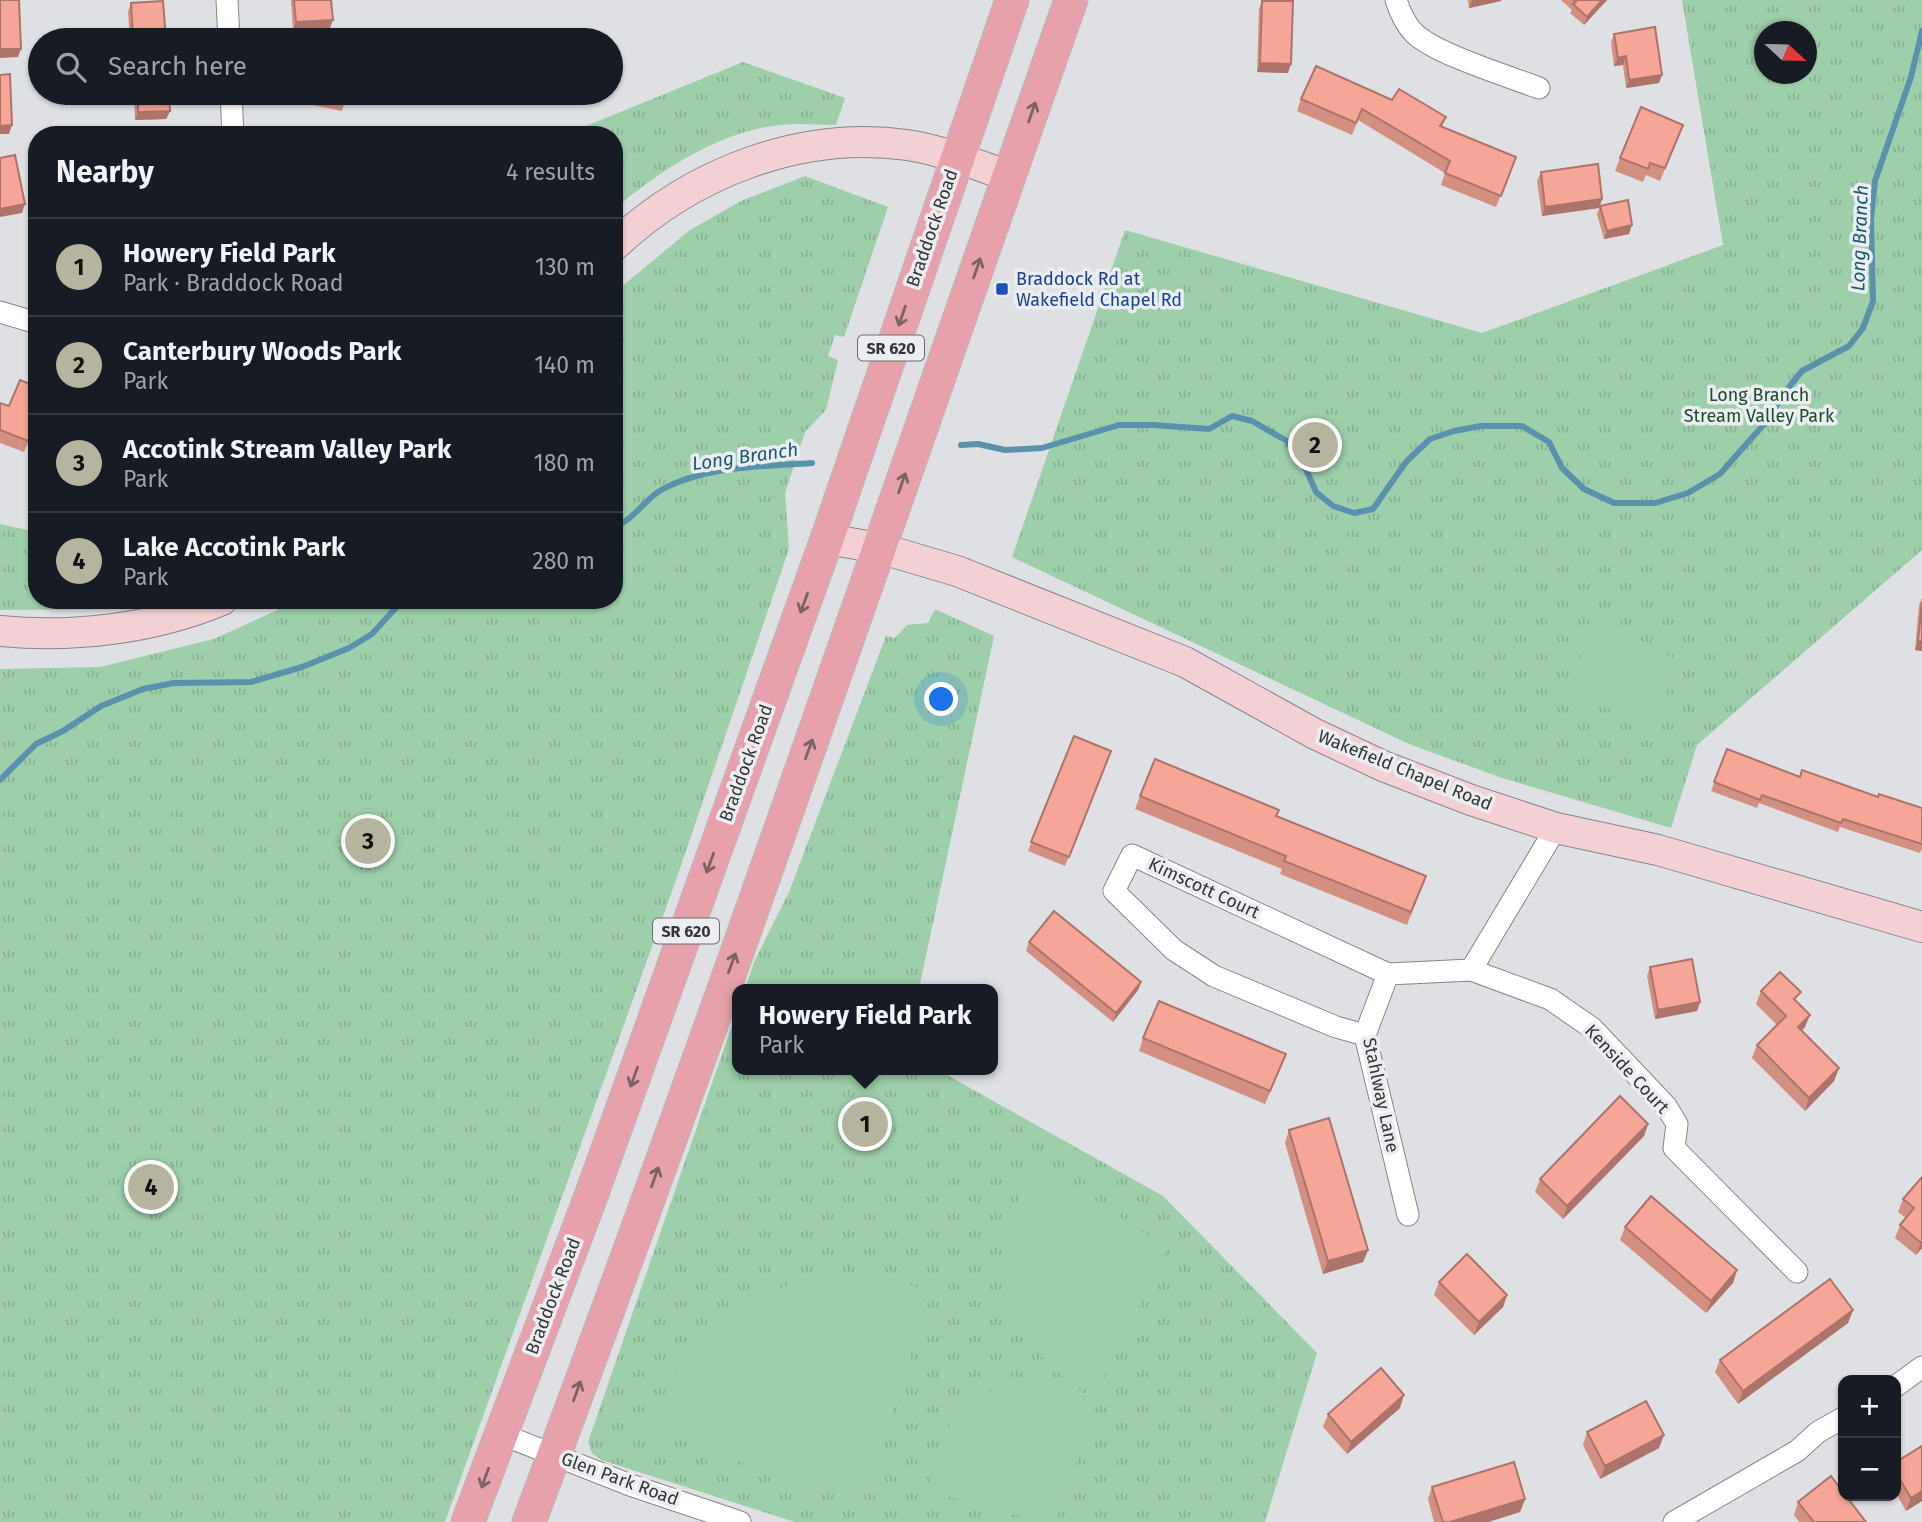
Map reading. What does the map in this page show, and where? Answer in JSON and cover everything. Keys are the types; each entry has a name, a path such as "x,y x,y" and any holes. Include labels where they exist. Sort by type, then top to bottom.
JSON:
{"main road":[{"name":"Braddock Road","path":"468,1522 591,1196 827,539 1012,0"},
{"name":"SR 620","path":"529,1522 879,548 1072,0"},
{"path":"623,237 667,202 702,181 738,166 791,151 839,142 875,141 911,145 1009,177"},
{"name":"Wakefield Chapel Road","path":"827,539 879,548 957,570 1185,663 1243,692 1315,734 1383,766 1471,800 1556,828 1658,850 1922,927"},
{"path":"0,631 69,633 121,627 193,609"}],"street":[{"path":"227,0 228,28"},
{"path":"1396,0 1402,17 1414,33 1431,46 1539,88"},
{"path":"232,105 233,126"},
{"path":"0,312 28,320"},
{"path":"1388,974 1471,970 1556,828"},
{"name":"Kimscott Court","path":"1365,1035 1336,1027 1214,976 1174,950 1114,891 1132,855 1388,974"},
{"name":"Kenside Court","path":"1471,970 1550,999 1592,1028 1666,1106 1676,1124 1674,1148 1797,1272"},
{"name":"Stahlway Lane","path":"1388,974 1365,1035 1408,1215"},
{"path":"1901,1382 1922,1367"},
{"path":"1674,1522 1797,1451 1818,1432 1838,1421"},
{"name":"Glen Park Road","path":"501,1434 740,1522"}],"green space":[{"name":"Long Branch Stream Valley Park","path":"1682,0 1922,0 1922,550 1697,745 1671,828 1502,778 1409,744 1012,557 1125,230 1482,333 1723,245"},
{"path":"743,62 845,98 836,125 781,125 737,135 670,167 623,203 623,126 586,126"},
{"path":"805,176 888,207 844,337 835,335 828,356 838,360 826,410 805,432 785,493 789,549 676,880 445,1522 0,1522 0,669 100,667 214,639 279,609 623,609 623,286 690,230 741,201"},
{"path":"0,524 28,530 28,609 97,609 0,610"},
{"path":"935,609 994,636 920,984 747,984 754,962 789,892 886,636 895,638 907,625 928,623"},
{"path":"1598,622 1681,662 1649,728 1564,688"},
{"path":"732,1025 732,1075 947,1075 1163,1196 1317,1353 1265,1522 795,1522 601,1460 592,1453 588,1442"},
{"path":"1040,1163 1167,1248 1097,1391 1063,1376 1034,1349 1010,1307 1002,1269 1024,1179"},
{"path":"846,1275 896,1280 931,1292 870,1481 848,1500 652,1430 679,1367 707,1332 755,1298 795,1283"},
{"path":"1045,1383 1073,1388 1098,1399 1056,1520 1011,1514 928,1489 952,1417 973,1400 1005,1384"}],"building":[{"path":"0,0 19,0 21,49 0,49"},
{"path":"294,0 331,0 333,20 296,22"},
{"path":"1574,0 1602,0 1587,17 1573,4 1576,2"},
{"path":"163,1 165,28 132,28 131,3"},
{"path":"1262,1 1293,1 1291,64 1260,63"},
{"path":"1655,27 1662,75 1629,80 1626,56 1618,58 1614,34"},
{"path":"1316,66 1392,100 1399,89 1446,117 1440,126 1516,157 1501,196 1445,173 1450,161 1362,109 1356,123 1301,99"},
{"path":"10,74 12,125 0,126 0,75"},
{"path":"138,105 170,105 170,111 138,112"},
{"path":"1641,107 1683,125 1665,168 1650,163 1648,169 1620,158"},
{"path":"15,155 25,204 0,209 0,158"},
{"path":"1598,164 1602,199 1545,207 1541,172"},
{"path":"1628,200 1632,225 1607,231 1600,206"},
{"path":"20,380 28,383 28,441 0,430 0,403 9,406"},
{"path":"1922,602 1922,642 1918,641"},
{"path":"1074,736 1111,751 1069,857 1031,842"},
{"path":"1727,749 1800,777 1802,770 1878,797 1879,794 1922,808 1922,844 1843,819 1841,823 1762,795 1760,800 1714,782"},
{"path":"1155,759 1279,810 1276,816 1426,876 1411,912 1284,861 1286,856 1140,796"},
{"path":"1054,911 1141,982 1116,1013 1029,942"},
{"path":"1692,959 1700,1002 1658,1010 1650,967"},
{"path":"1780,972 1801,992 1794,999 1810,1015 1798,1027 1839,1068 1809,1098 1757,1045 1786,1016 1761,991"},
{"path":"1159,1001 1286,1054 1270,1091 1143,1038"},
{"path":"1620,1096 1648,1124 1567,1206 1540,1179"},
{"path":"1329,1118 1368,1250 1328,1261 1289,1130"},
{"path":"1922,1177 1921,1243 1900,1225 1914,1208 1903,1199"},
{"path":"1651,1196 1737,1270 1711,1301 1625,1227"},
{"path":"1467,1254 1507,1295 1479,1322 1439,1282"},
{"path":"1830,1279 1853,1310 1743,1391 1720,1360"},
{"path":"1381,1368 1404,1395 1351,1442 1328,1414"},
{"path":"1646,1401 1664,1435 1605,1466 1587,1432"},
{"path":"1922,1446 1922,1491 1911,1498 1901,1481 1901,1459"},
{"path":"1514,1462 1525,1499 1443,1522 1432,1487"},
{"path":"1831,1476 1838,1485 1838,1501 1850,1501 1866,1522 1814,1522 1798,1502"}],"waterway":[{"name":"Long Branch","path":"961,445 978,444 1005,450 1042,448 1119,425 1209,429 1232,416 1252,421 1287,441 1305,467 1316,492 1333,506 1354,513 1373,509 1406,462 1430,439 1481,426 1522,426 1549,442 1562,468 1584,489 1614,503 1655,503 1688,493 1720,474 1766,422 1802,371 1849,346 1863,328 1873,301 1871,219 1875,181 1911,77 1922,31"},
{"name":"Long Branch","path":"623,523 661,490 697,476 735,469 812,463"},
{"name":"Long Branch","path":"0,780 36,744 63,731 101,706 143,689 174,683 251,682 302,667 349,648 372,634 395,609"}],"place":[{"name":"Braddock Rd at Wakefield Chapel Rd","path":"1002,289"},
{"name":"Canterbury Woods Park","path":"1315,445"},
{"name":"Accotink Stream Valley Park","path":"368,841"},
{"name":"Howery Field Park","path":"865,1124"},
{"name":"Lake Accotink Park","path":"151,1187"}]}
